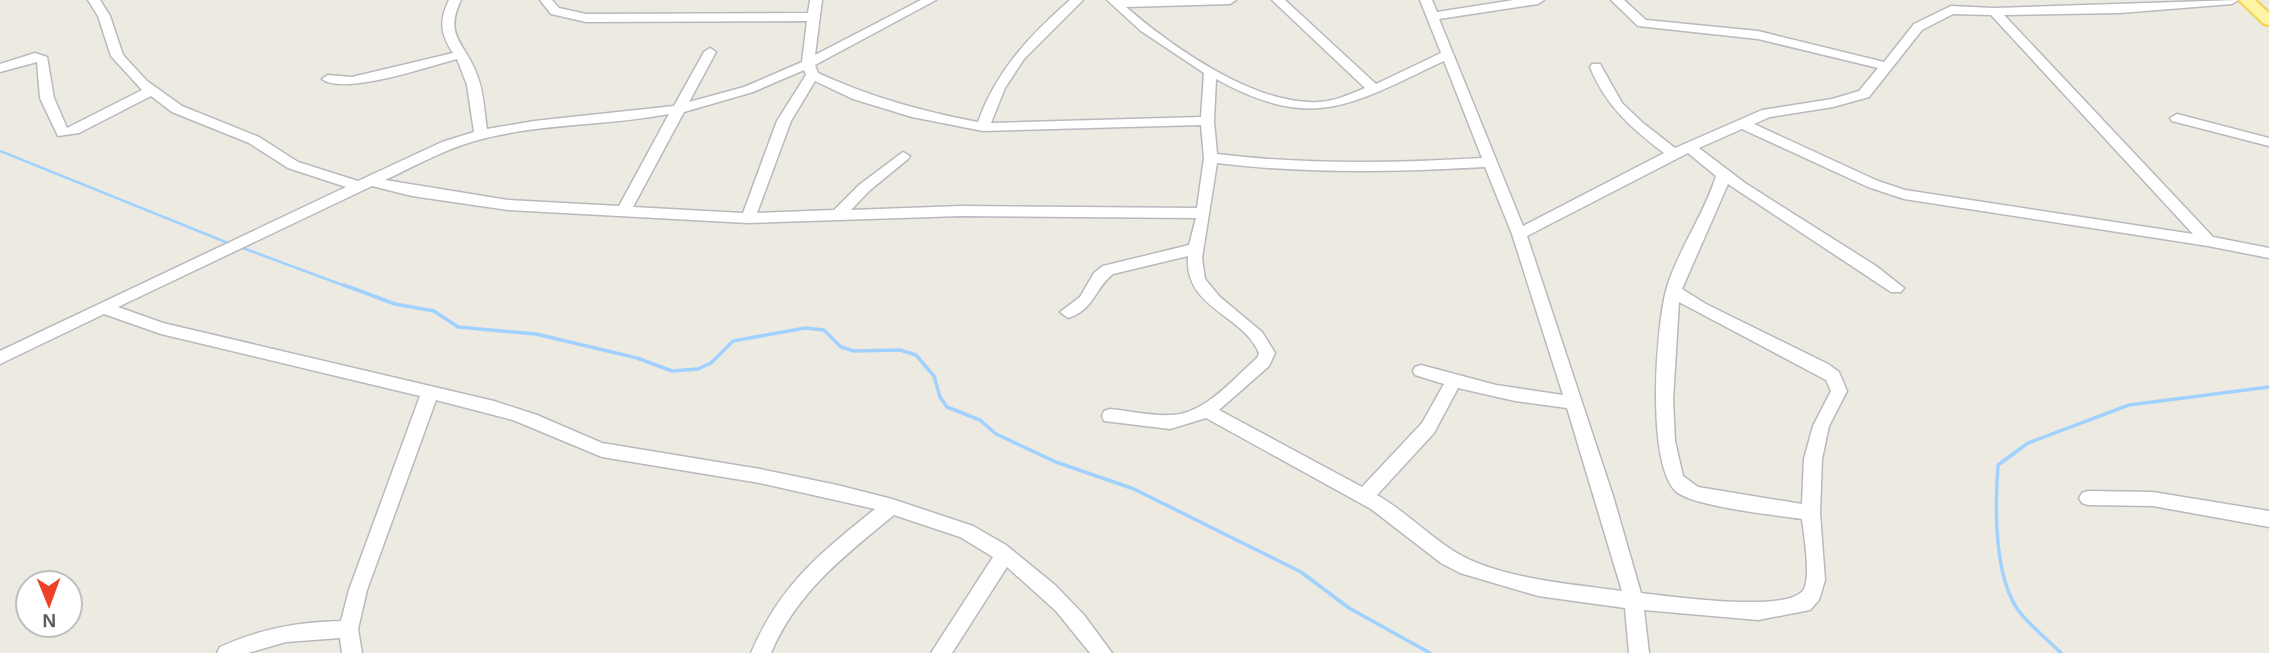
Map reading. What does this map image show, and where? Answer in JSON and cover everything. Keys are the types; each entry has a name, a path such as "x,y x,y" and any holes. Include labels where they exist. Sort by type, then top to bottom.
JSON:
{"main road":[{"path":"2246,0 2269,21"}],"street":[{"path":"94,0 104,16 117,56 151,91 177,109 254,141 293,165 367,184 508,205 748,218 961,211 1204,213"},
{"path":"455,0 449,10 446,26 448,38 472,77 481,133"},
{"path":"546,0 555,11 586,18 815,17"},
{"path":"748,218 784,121 810,69 816,0"},
{"path":"0,358 447,145 481,133 680,109 748,91 810,69 930,0"},
{"path":"983,127 991,102 1010,67 1033,40 1077,0"},
{"path":"1114,2 1230,0"},
{"path":"1278,0 1373,88"},
{"path":"1426,0 1519,234 1604,496 1634,601 1639,653"},
{"path":"1433,16 1538,0"},
{"path":"1617,0 1642,23 1759,35 1864,59 1887,67"},
{"path":"1941,0 1951,10"},
{"path":"2055,0 2063,11"},
{"path":"1519,234 1674,154 1745,125 1767,113 1850,100 1864,94 1918,27 1951,10 2063,11 2232,0"},
{"path":"1114,2 1178,54 1210,72 1273,98 1302,106 1333,104 1448,54"},
{"path":"1994,12 2208,241"},
{"path":"624,210 710,52"},
{"path":"328,79 352,81 460,55"},
{"path":"0,68 35,57 43,60 47,98 63,132 74,130 151,91"},
{"path":"1596,67 1602,86 1614,104 1674,154"},
{"path":"810,69 858,96 917,114 983,127 1207,121"},
{"path":"1110,416 1170,422 1207,411 1263,362 1267,353 1259,337 1208,296 1193,264 1204,213 1211,158 1207,121 1210,72"},
{"path":"2177,118 2269,142"},
{"path":"1745,125 1873,184 1904,194 2208,241 2269,254"},
{"path":"1691,148 1723,176 1867,266 1896,288"},
{"path":"840,213 864,188 903,156"},
{"path":"1211,158 1240,162 1413,167 1490,162"},
{"path":"1723,176 1714,206 1693,243 1673,290 1664,367 1667,432 1676,478 1683,487 1695,494 1811,513"},
{"path":"1068,313 1086,301 1099,276 1108,270 1195,249"},
{"path":"1207,411 1364,497 1448,557 1467,567 1538,588 1634,601 1758,612 1803,604 1812,594 1816,580 1811,513 1813,459 1821,426 1839,391 1833,376 1701,308 1673,290"},
{"path":"103,308 161,328 480,404 533,421 579,443 602,450 817,486 955,526 984,540 1060,601 1102,653"},
{"path":"1421,371 1531,400 1572,402"},
{"path":"1364,497 1428,428 1454,381"},
{"path":"352,653 348,629 358,590 430,392"},
{"path":"2088,498 2153,499 2269,519"},
{"path":"761,653 775,618 792,594 814,570 892,506"},
{"path":"941,653 1004,556"},
{"path":"227,653 259,638 289,631 348,629"}],"waterway":[{"path":"0,151 233,245"},
{"path":"240,247 348,287"},
{"path":"344,285 395,304 434,311 458,327 536,334 637,358 672,371 698,369 711,363 733,341 805,328 824,330 841,347 854,351 900,350 916,355 934,376 940,397 947,407 980,420 996,434 1056,462 1134,489 1301,572 1349,608 1430,653"},
{"path":"2061,653 2018,610 2004,578 1997,540 1998,465 2028,443 2129,405 2269,387"}]}
